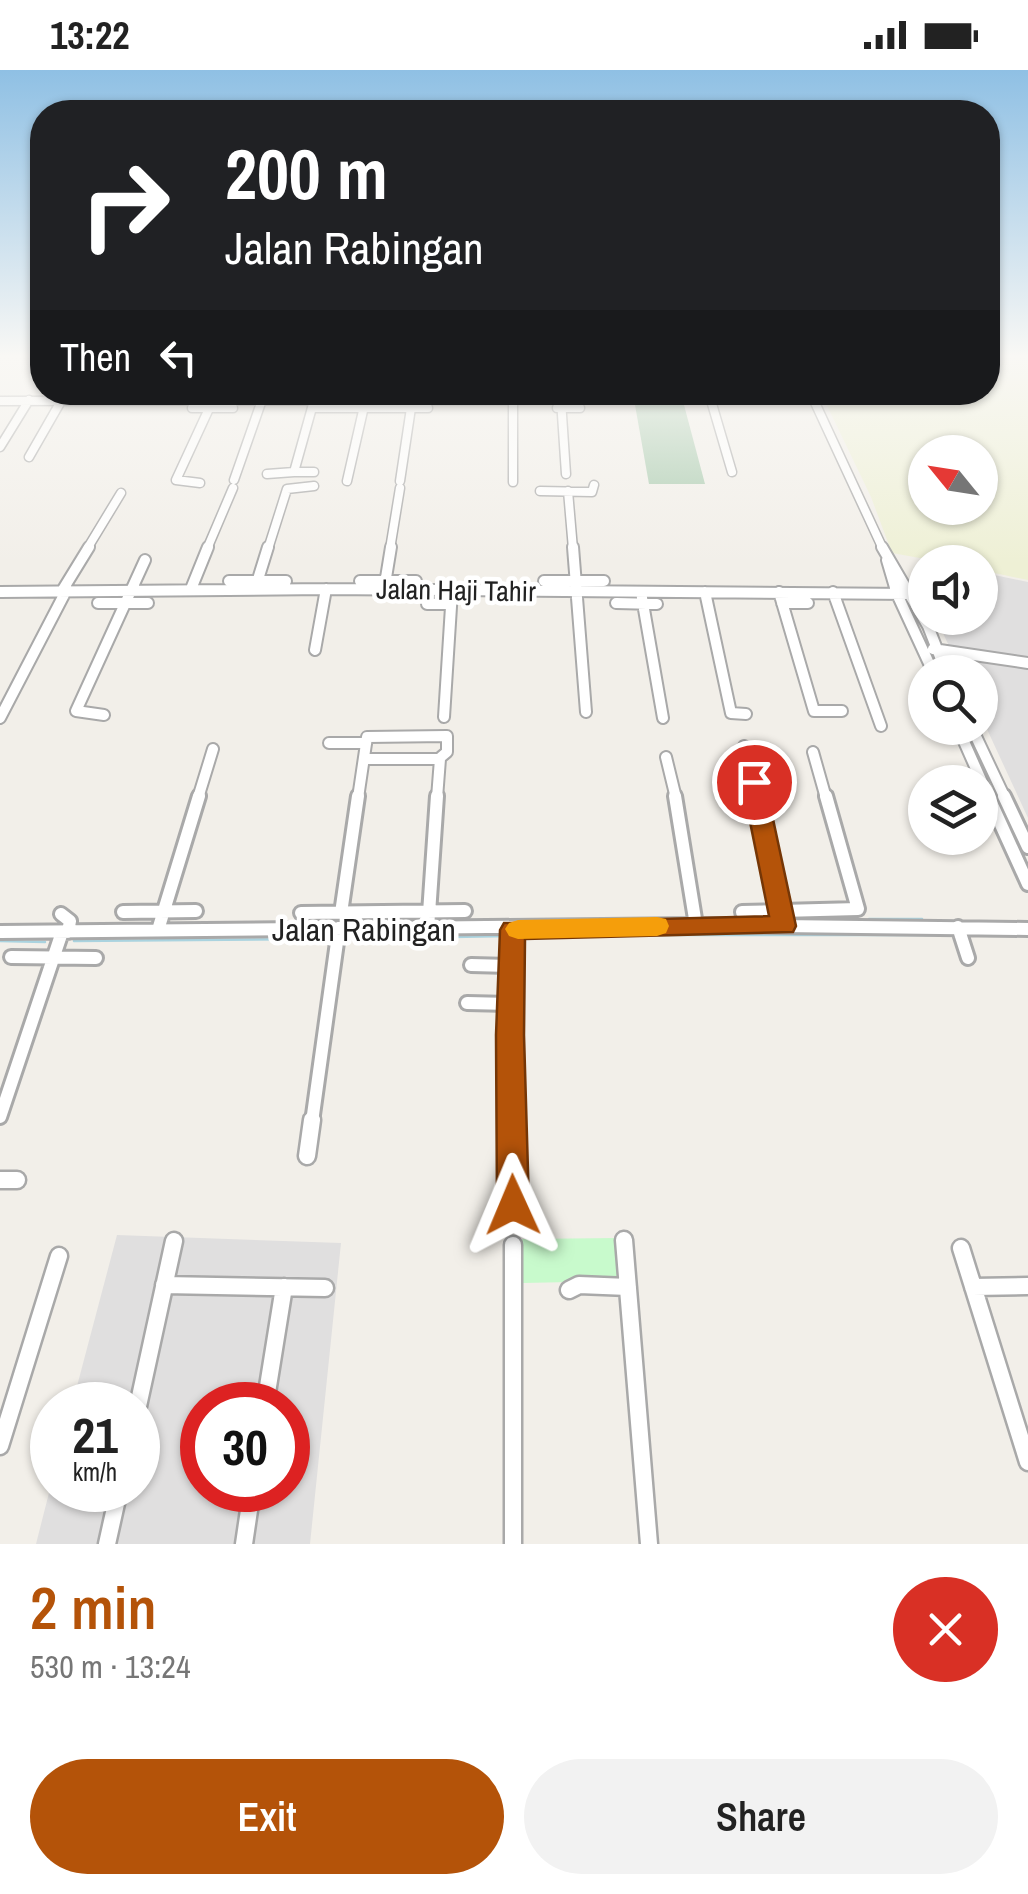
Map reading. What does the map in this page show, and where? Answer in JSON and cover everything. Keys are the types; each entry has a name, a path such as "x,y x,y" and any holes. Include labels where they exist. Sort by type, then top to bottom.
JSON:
{"street":[{"path":"29,457 47,426"},
{"path":"200,483 176,480 201,426"},
{"path":"191,590 253,426"},
{"path":"294,472 307,426"},
{"path":"347,481 360,426"},
{"path":"385,585 410,426"},
{"path":"513,426 513,482"},
{"path":"563,426 566,474"},
{"path":"719,426 732,472"},
{"path":"826,426 884,551 908,589"},
{"path":"267,474 314,472"},
{"path":"540,491 594,491 594,485"},
{"path":"256,585 287,489 314,486"},
{"path":"568,491 586,712"},
{"path":"0,718 64,590 122,494"},
{"path":"884,551 908,618"},
{"path":"104,715 76,711 145,560"},
{"path":"360,580 385,585 416,580"},
{"path":"230,582 256,585 286,581"},
{"path":"544,581 576,586 604,581"},
{"name":"Jalan Haji Tahir","path":"0,592 385,585 452,591 576,586 642,598 704,592 780,597 833,592 908,594"},
{"path":"315,650 326,589"},
{"path":"444,716 452,591"},
{"path":"704,592 726,684 726,702 731,714 746,714"},
{"path":"833,592 881,726"},
{"path":"808,603 780,597 814,710 842,711"},
{"path":"616,603 642,598 657,604"},
{"path":"642,598 663,718"},
{"path":"98,603 148,602"},
{"path":"427,604 451,604"},
{"path":"918,635 936,648 1028,660"},
{"path":"931,635 939,655"},
{"path":"937,635 944,642 968,651"},
{"path":"934,655 936,648"},
{"path":"954,655 968,651"},
{"path":"341,913 366,742 370,736 447,736 447,752 441,758 428,928"},
{"path":"330,743 366,742"},
{"path":"966,745 1028,884"},
{"path":"980,745 1028,847"},
{"path":"744,746 782,918"},
{"path":"158,930 213,749"},
{"path":"742,912 782,918 858,909 813,752"},
{"path":"666,756 682,825 696,925"},
{"path":"364,759 441,758"},
{"path":"123,912 196,911"},
{"path":"301,913 465,911"},
{"path":"0,1117 70,921 61,914"},
{"name":"Jalan Rabingan","path":"0,932 158,930 338,936 428,928 696,925 782,918 1028,928"},
{"path":"958,928 968,958"},
{"path":"513,930 513,1205"},
{"path":"307,1156 338,936"},
{"path":"11,958 96,958"},
{"path":"471,965 513,966"},
{"path":"467,1003 511,1004"},
{"path":"624,1240 649,1544"},
{"path":"143,1382 174,1241"},
{"path":"512,1245 513,1544"},
{"path":"960,1248 1028,1462"},
{"path":"0,1446 59,1256"},
{"path":"164,1284 325,1288"},
{"path":"570,1290 580,1285 628,1286"},
{"path":"973,1287 1028,1286"},
{"path":"269,1382 284,1287"},
{"path":"107,1544 114,1512"},
{"path":"244,1544 249,1512"}],"shaded area":[{"path":"998,576 1028,582 1028,818 994,745 998,745 998,655 953,655 944,635 998,635"},
{"path":"117,1235 341,1243 310,1544 36,1544 44,1512 160,1512 160,1382 78,1382"}],"green space":[{"path":"639,426 690,426 705,484 649,484"},
{"path":"837,426 1028,426 1028,580 998,574 998,545 908,545 908,556 892,553 871,497"},
{"path":"617,1238 620,1281 523,1283 522,1239"}],"waterway":[{"path":"739,919 775,919"},
{"path":"791,919 853,919"},
{"path":"869,919 922,919"},
{"path":"524,935 953,935"},
{"path":"969,935 996,935"},
{"path":"343,939 507,936"},
{"path":"74,941 330,939"},
{"path":"0,941 45,942"}],"slow traffic":[{"path":"518,929 657,926"}],"route":[{"path":"513,1205 510,1035 513,930 784,926 754,782"}]}
